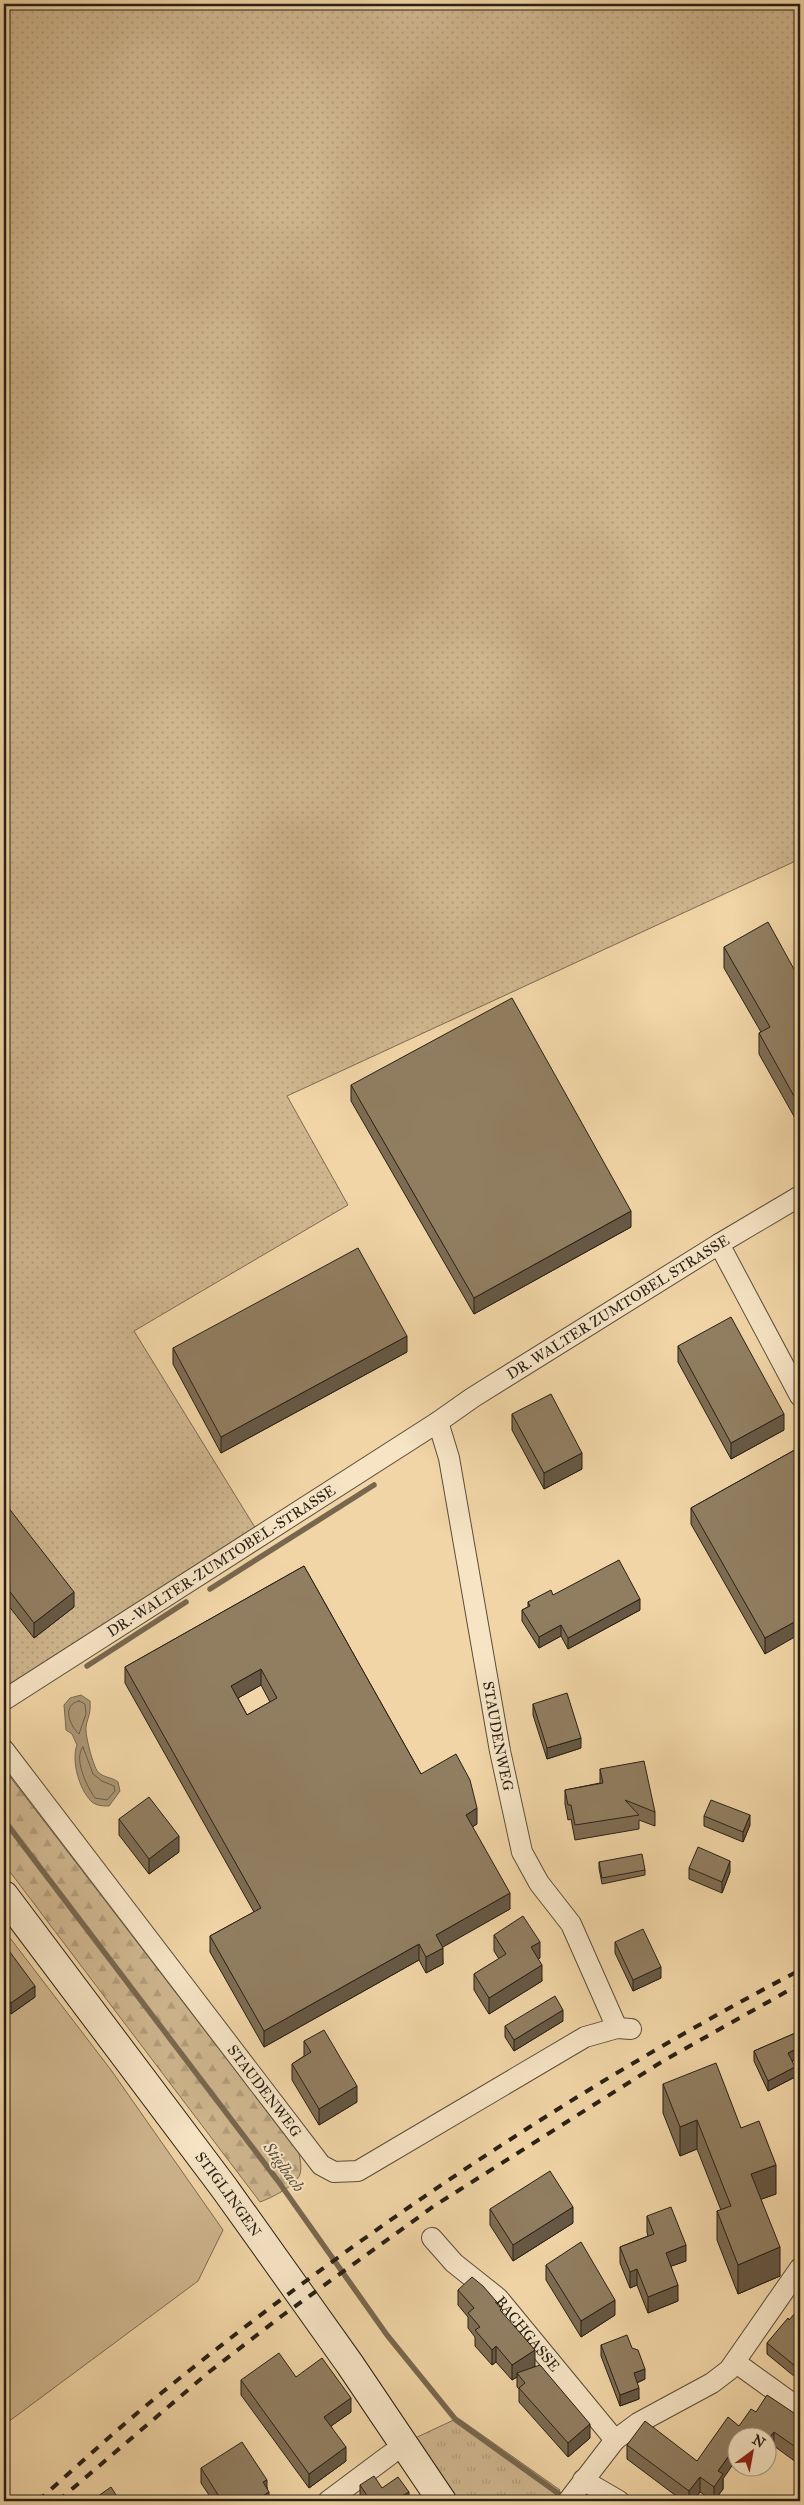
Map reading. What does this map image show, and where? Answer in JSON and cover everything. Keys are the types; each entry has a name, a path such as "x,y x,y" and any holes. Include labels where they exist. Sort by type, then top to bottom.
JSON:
{"main road":[{"name":"STIGLINGEN","path":"4,1895 225,2189 349,2363 442,2501"}],"street":[{"name":"DR. WALTER ZUMTOBEL STRASSE","path":"438,1422 472,1398 719,1244 800,1196"},
{"path":"719,1244 800,1396"},
{"name":"DR.-WALTER-ZUMTOBEL-STRASSE","path":"4,1700 438,1422"},
{"name":"STAUDENWEG","path":"4,1750 321,2164 334,2172 358,2171 585,2037 624,2029 571,1924 539,1883 522,1852 500,1751 449,1458 438,1422"},
{"name":"BACHGASSE","path":"432,2238 448,2258 498,2298 615,2440"},
{"path":"619,2501 575,2491 615,2440 638,2422 712,2384 729,2370 800,2268"},
{"path":"735,2362 800,2409"},
{"path":"328,2501 391,2454"}],"green space":[{"path":"4,4 800,4 800,859 287,1096 348,1205 134,1331 259,1534 4,1697"},
{"path":"4,1769 299,2153 300,2174 294,2183 276,2195 260,2202 4,1864"},
{"path":"10,1938 111,2070 223,2230 198,2281 4,2425 4,1942"},
{"path":"458,2418 560,2490 552,2501 455,2501 413,2439"}],"water":[{"path":"81,1695 90,1701 86,1731 96,1769 100,1774 118,1782 120,1791 109,1806 93,1803 83,1789 77,1774 75,1751 77,1745 72,1734 66,1730 64,1705 70,1698"}],"building":[{"path":"768,922 800,980 800,1107 759,1033 770,1027 724,947"},
{"path":"512,998 631,1211 474,1298 351,1085"},
{"path":"358,1248 407,1336 221,1437 173,1348"},
{"path":"731,1317 784,1414 731,1443 678,1346"},
{"path":"551,1394 582,1453 544,1473 512,1414"},
{"path":"800,1447 800,1619 765,1638 691,1508"},
{"path":"4,1502 74,1592 34,1623 4,1584"},
{"path":"619,1560 640,1599 568,1638 561,1625 539,1637 522,1610 530,1606 528,1602 551,1590 553,1595"},
{"path":"304,1566 421,1774 456,1754 470,1780 477,1808 466,1815 510,1893 436,1935 443,1948 426,1957 419,1944 264,2031 210,1936 261,1908 125,1667","holes":["261,1669 277,1698 247,1715 231,1686"]},
{"path":"567,1693 581,1738 547,1748 533,1704"},
{"path":"644,1761 655,1812 625,1800 639,1815 575,1825 571,1805 568,1805 565,1790 603,1783 600,1769"},
{"path":"149,1797 179,1836 149,1859 119,1819"},
{"path":"711,1800 750,1815 743,1832 704,1816"},
{"path":"698,1847 730,1861 722,1882 689,1868"},
{"path":"642,1854 645,1870 602,1878 599,1862"},
{"path":"523,1916 540,1942 531,1947 542,1965 489,1998 474,1974 506,1954 494,1935"},
{"path":"643,1929 661,1967 633,1980 615,1942"},
{"path":"4,1944 35,1986 11,2003 4,1993"},
{"path":"555,1996 563,2010 514,2040 505,2026"},
{"path":"324,2030 357,2086 319,2109 292,2064 311,2052 304,2041"},
{"path":"800,2031 800,2047 788,2053 795,2067 768,2081 754,2051"},
{"path":"716,2063 741,2128 759,2121 776,2165 751,2174 780,2247 738,2265 717,2211 731,2206 697,2120 680,2127 663,2084"},
{"path":"550,2171 573,2207 513,2245 490,2209"},
{"path":"671,2207 686,2245 666,2253 678,2285 648,2297 637,2269 630,2272 620,2247 654,2234 647,2216"},
{"path":"581,2242 615,2300 581,2321 546,2265"},
{"path":"472,2277 483,2286 502,2308 500,2310 535,2350 512,2365 496,2346 492,2350 475,2330 480,2327 468,2313 474,2308 458,2290"},
{"path":"796,2312 800,2315 800,2370 767,2343 788,2318 789,2320"},
{"path":"627,2335 632,2348 638,2350 645,2369 634,2373 639,2388 620,2395 601,2345"},
{"path":"279,2353 296,2377 322,2358 351,2398 324,2417 346,2447 309,2474 241,2380"},
{"path":"540,2365 590,2424 568,2443 519,2388 525,2383 517,2373"},
{"path":"767,2395 800,2417 800,2450 776,2433 776,2428 726,2428 726,2460 718,2471 723,2474 714,2487 700,2477 689,2491 627,2445 645,2421 697,2461 728,2417 739,2426 751,2409 756,2412"},
{"path":"242,2442 267,2480 263,2482 269,2492 254,2501 222,2501 201,2468"},
{"path":"374,2476 382,2488 398,2477 409,2492 402,2496 406,2501 368,2501 370,2500 360,2485"},
{"path":"111,2487 120,2501 91,2501"}],"waterway":[{"path":"210,1589 374,1485"},
{"path":"87,1666 186,1602"},
{"name":"Stiglbach","path":"4,1820 278,2181 387,2335 456,2420 566,2499"}],"railway":[{"path":"38,2501 154,2399 307,2280 386,2223 548,2115 715,2016 800,1970"},
{"path":"58,2501 209,2372 283,2315 434,2206 663,2061 800,1984"}]}
